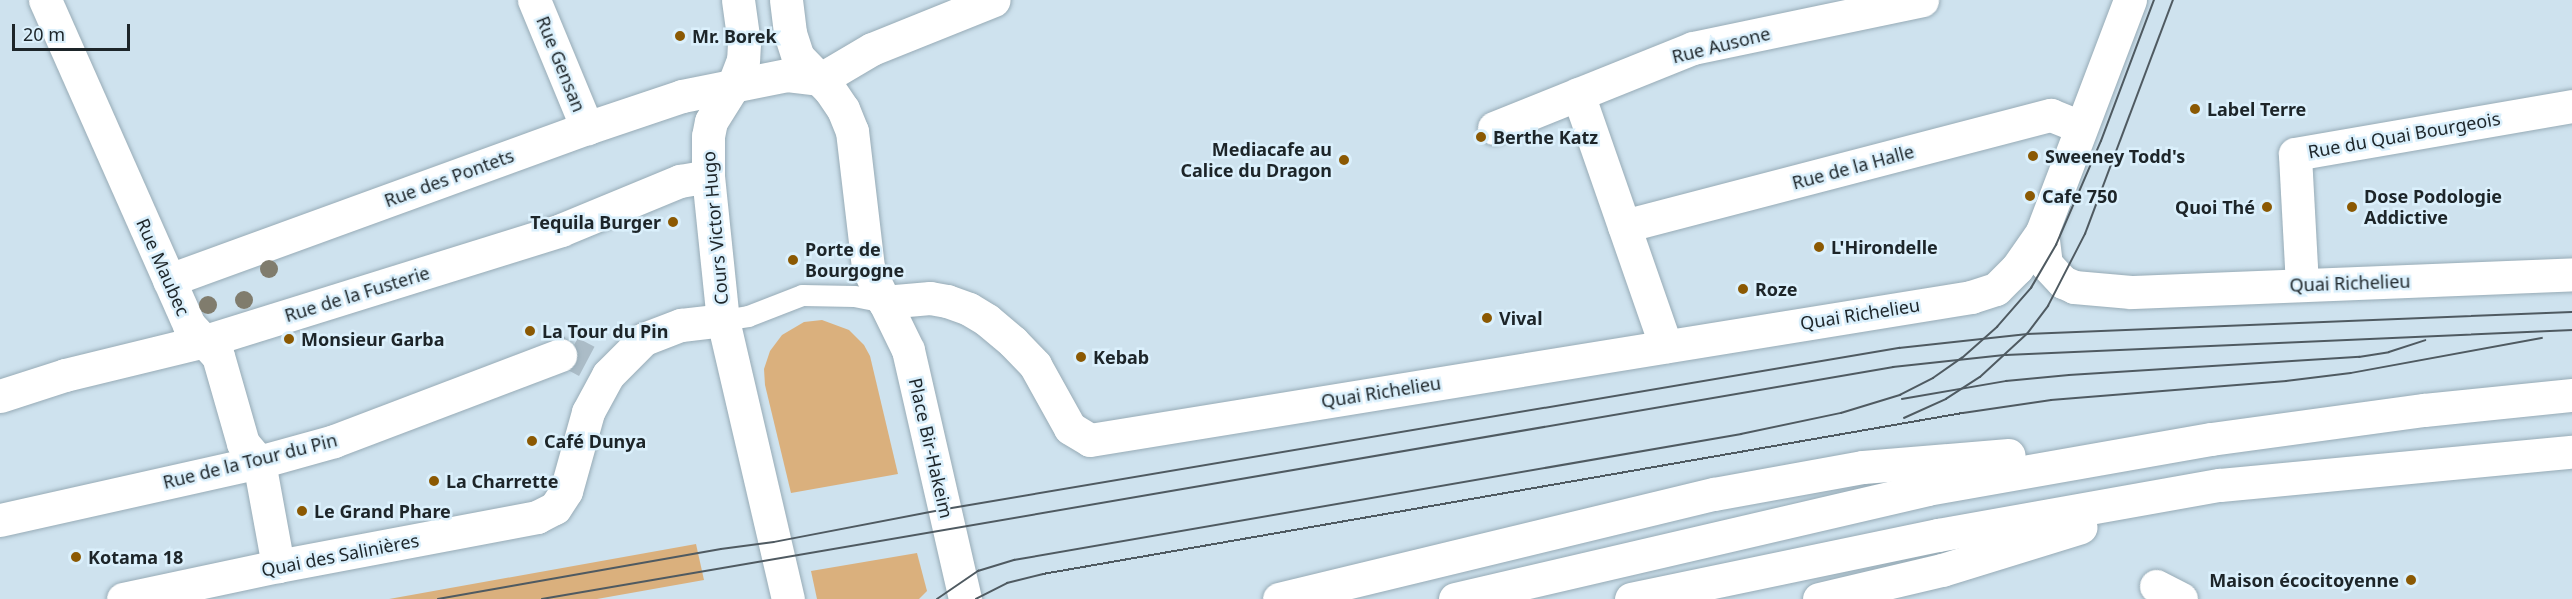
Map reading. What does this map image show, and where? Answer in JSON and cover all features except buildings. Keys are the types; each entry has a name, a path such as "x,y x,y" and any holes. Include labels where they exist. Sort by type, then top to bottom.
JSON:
{"street":[{"name":"Rue Maubec","path":"45,0 189,325 218,356 243,443 259,462 278,566"},
{"name":"Rue Gensan","path":"534,0 587,128"},
{"name":"Cours Victor Hugo","path":"723,320 708,176 708,136 711,122 732,88 743,52 738,0"},
{"path":"786,0 790,33 798,57 821,79 843,109 852,131 868,268 884,302"},
{"path":"821,79 872,50 994,0"},
{"name":"Rue Ausone","path":"1494,128 1693,48 1922,0"},
{"path":"2042,232 2130,0"},
{"name":"Rue des Pontets","path":"169,280 587,128 682,96 732,88 787,75 821,79"},
{"path":"1578,94 1666,346"},
{"name":"Rue du Quai Bourgeois","path":"2302,285 2295,154 2572,106"},
{"name":"Rue de la Halle","path":"1624,226 2051,115 2081,126"},
{"name":"Rue de la Fusterie","path":"0,396 64,375 205,341 561,230 680,181 708,176"},
{"name":"Quai Richelieu","path":"884,302 930,298 969,309 987,320 1035,365 1070,428 1090,440 1971,297 1996,288 2017,268 2042,232"},
{"name":"Quai Richelieu","path":"2042,232 2046,264 2053,274 2074,287 2131,292 2572,274"},
{"name":"Place Bir-Hakeim","path":"884,302 908,350 965,599"},
{"path":"585,363 681,325 723,320 788,599"},
{"name":"Rue de la Tour du Pin","path":"0,520 259,462 585,363"},
{"name":"Quai des Salinières","path":"123,599 278,566 537,517 555,508 566,491 588,412 585,363"},
{"path":"1279,599 1714,494 1851,469 2211,438 2572,395"},
{"path":"1455,599 1927,489 2211,438"},
{"path":"1631,599 1938,535 2220,485 2572,452"},
{"path":"1819,599 1942,570 2220,485"}],"lane":[{"path":"723,320 748,316 802,294 854,296 884,302"}],"shaded area":[{"path":"822,320 849,330 864,345 870,356 898,474 791,493 765,385 764,369 770,351 782,335 804,322"},
{"path":"696,544 704,580 597,599 389,599"},
{"path":"917,553 927,591 919,599 817,599 811,571"}],"tunnel":[{"path":"560,355 570,352 587,361"}],"tram line":[{"path":"937,599 978,571 1014,560 1741,434 1841,413 1900,395 1933,378 1962,358 1997,327 2031,288 2056,245 2101,141 2154,0"},
{"path":"1904,418 1946,399 1980,377 2027,334 2048,306 2085,234 2173,0"},
{"path":"438,599 721,549 774,542 946,509 1899,348 2027,334 2572,312"},
{"path":"542,599 1893,367 2006,355 2572,330"},
{"path":"976,599 1007,583 1043,574 1963,413 2051,400 2286,381 2351,373 2542,338"},
{"path":"1902,399 2006,381 2069,375 2359,357 2389,352 2425,340"}],"place":[{"name":"Mr. Borek","path":"680,36"},
{"name":"Label Terre","path":"2195,109"},
{"name":"Berthe Katz","path":"1481,137"},
{"name":"Sweeney Todd's","path":"2033,156"},
{"name":"Mediacafe au Calice du Dragon","path":"1344,160"},
{"name":"Cafe 750","path":"2030,196"},
{"name":"Quoi Thé","path":"2267,207"},
{"name":"Dose Podologie Addictive","path":"2352,207"},
{"name":"Tequila Burger","path":"673,222"},
{"name":"L'Hirondelle","path":"1819,247"},
{"name":"Porte de Bourgogne","path":"793,260"},
{"name":"Roze","path":"1743,289"},
{"name":"Vival","path":"1487,318"},
{"name":"La Tour du Pin","path":"530,331"},
{"name":"Monsieur Garba","path":"289,339"},
{"name":"Kebab","path":"1081,357"},
{"name":"Café Dunya","path":"532,441"},
{"name":"La Charrette","path":"434,481"},
{"name":"Le Grand Phare","path":"302,511"},
{"name":"Kotama 18","path":"76,557"},
{"name":"Maison écocitoyenne","path":"2411,580"}]}
